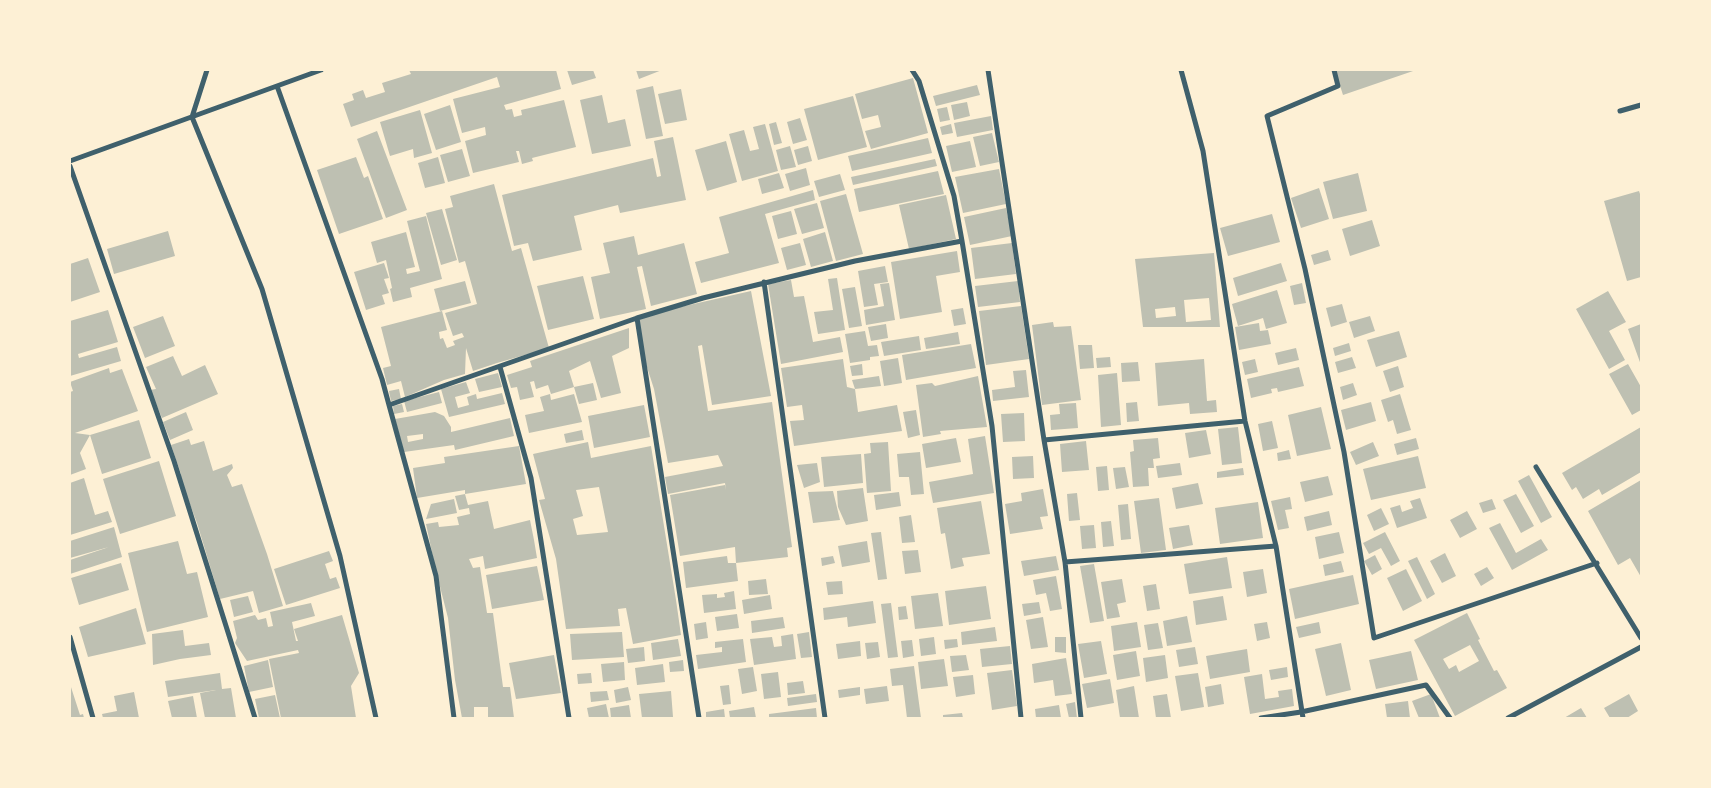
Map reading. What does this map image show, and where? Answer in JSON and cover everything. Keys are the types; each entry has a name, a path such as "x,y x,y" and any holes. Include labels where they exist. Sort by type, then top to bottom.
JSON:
{"street":[{"path":"207,70 192,117 262,289 340,556 376,718"},
{"path":"70,161 321,70"},
{"path":"912,70 919,81 954,196 962,241 992,426 1021,718"},
{"path":"988,70 1044,440 1065,562 1081,718"},
{"path":"1181,70 1203,151 1245,421 1276,546 1302,715"},
{"path":"1334,70 1338,86 1266,116 1305,269 1344,452 1374,638 1596,563"},
{"path":"277,86 382,379 436,576 454,718"},
{"path":"1620,111 1641,104"},
{"path":"70,166 174,461 255,718"},
{"path":"389,405 637,318 764,282 855,261 962,241"},
{"path":"764,282 825,718"},
{"path":"637,318 699,718"},
{"path":"500,367 531,478 569,718"},
{"path":"1044,440 1245,421"},
{"path":"1536,467 1641,638"},
{"path":"1065,562 1276,546"},
{"path":"70,637 93,718"},
{"path":"1508,718 1641,647"},
{"path":"1261,718 1302,715 1426,685 1450,718"}],"building":[{"path":"409,70 556,70 561,89 504,105 506,110 512,109 514,117 522,115 521,110 564,100 576,147 532,158 533,161 522,164 519,151 516,151 519,162 473,173 465,141 486,135 485,127 462,133 453,99 500,87 497,77 351,127 343,104 354,100 352,94 363,90 366,98 385,92 382,83 411,74"},
{"path":"567,70 593,70 596,78 572,85"},
{"path":"636,70 662,70 639,79"},
{"path":"1335,70 1416,70 1343,95"},
{"path":"913,78 928,133 871,149 865,131 881,127 878,115 862,119 855,94"},
{"path":"977,85 980,95 936,106 933,96"},
{"path":"653,86 663,136 646,139 636,90"},
{"path":"681,89 687,120 665,124 658,94"},
{"path":"602,95 608,123 625,119 631,146 592,154 580,100"},
{"path":"853,96 867,147 818,160 804,109"},
{"path":"967,102 970,116 954,120 951,105"},
{"path":"450,105 461,142 436,150 424,114"},
{"path":"947,107 950,120 940,122 937,109"},
{"path":"420,110 432,153 414,158 413,149 390,156 380,122"},
{"path":"991,116 993,130 957,137 954,123"},
{"path":"800,118 807,140 793,144 787,122"},
{"path":"776,122 782,143 774,145 769,124"},
{"path":"765,124 778,171 742,181 729,134 744,130 750,151 759,149 753,127"},
{"path":"951,124 953,133 942,135 940,127"},
{"path":"377,131 407,210 386,218 357,139"},
{"path":"992,133 999,162 980,166 973,137"},
{"path":"673,137 686,200 620,213 618,205 574,216 582,250 533,261 528,243 514,246 502,195 653,158 657,177 661,176 654,141"},
{"path":"928,138 932,153 852,171 848,156"},
{"path":"726,141 737,182 707,191 695,150"},
{"path":"970,141 976,167 952,172 946,146"},
{"path":"790,146 796,167 781,170 776,150"},
{"path":"808,146 812,161 798,165 794,150"},
{"path":"462,149 470,176 448,182 440,155"},
{"path":"356,157 364,178 368,176 383,219 339,234 317,170"},
{"path":"438,157 445,183 425,188 418,163"},
{"path":"935,159 937,166 853,185 851,177"},
{"path":"806,168 810,185 790,191 785,174"},
{"path":"999,169 1006,204 963,213 955,177"},
{"path":"938,171 944,194 859,212 854,189"},
{"path":"779,173 784,188 762,194 758,179"},
{"path":"1358,173 1367,211 1333,219 1323,182"},
{"path":"840,174 845,190 819,197 814,181"},
{"path":"494,184 512,251 521,248 549,348 473,371 466,348 465,374 444,380 405,397 401,381 387,385 383,368 391,366 381,327 442,311 447,330 439,332 440,339 443,338 447,348 455,345 453,341 464,337 462,333 453,336 445,313 477,304 465,261 459,263 445,209 453,207 450,196"},
{"path":"1319,188 1329,219 1301,228 1291,198"},
{"path":"813,190 815,200 765,214 779,263 701,283 695,262 729,253 719,217"},
{"path":"1639,191 1641,197 1641,277 1627,281 1604,201"},
{"path":"846,194 863,254 836,261 820,201"},
{"path":"946,195 956,239 909,249 899,205"},
{"path":"817,203 824,228 802,234 794,209"},
{"path":"1006,208 1012,236 970,245 964,217"},
{"path":"442,209 457,260 441,265 426,213"},
{"path":"791,211 797,234 778,239 772,216"},
{"path":"1272,214 1280,242 1228,256 1220,228"},
{"path":"426,216 442,279 410,288 412,297 393,302 386,260 377,263 371,242 406,232 415,267 406,269 407,274 420,271 407,221"},
{"path":"1372,220 1380,246 1350,256 1342,229"},
{"path":"168,231 175,256 114,274 107,249"},
{"path":"825,232 833,261 811,267 803,239"},
{"path":"634,236 638,255 684,243 697,294 651,306 642,266 637,267 646,309 600,319 591,277 610,273 603,243"},
{"path":"800,243 806,265 787,270 781,248"},
{"path":"1012,243 1016,274 975,279 971,248"},
{"path":"1328,250 1331,260 1314,265 1311,255"},
{"path":"957,251 960,272 936,276 942,312 900,319 891,262"},
{"path":"1214,253 1220,327 1143,327 1135,259","holes":["1209,298 1211,320 1186,322 1184,300","1175,307 1176,316 1156,318 1155,309"]},
{"path":"88,258 100,292 70,302 70,264"},
{"path":"384,263 389,278 384,279 389,293 382,295 385,304 366,310 354,272"},
{"path":"1281,263 1287,281 1238,296 1233,278"},
{"path":"885,266 888,282 874,284 878,305 864,307 858,271"},
{"path":"583,276 594,319 548,330 537,286"},
{"path":"837,278 845,330 818,334 814,312 833,310 828,279"},
{"path":"791,280 794,297 804,296 813,342 840,337 843,352 781,364 768,284"},
{"path":"465,281 471,303 440,311 434,289"},
{"path":"1018,281 1020,302 978,307 975,286"},
{"path":"889,283 895,320 866,325 864,310 884,306 880,284"},
{"path":"1302,283 1306,303 1294,305 1290,286"},
{"path":"855,287 862,326 849,328 842,289"},
{"path":"1277,290 1287,323 1266,329 1263,318 1238,326 1232,304"},
{"path":"751,291 771,396 712,405 702,345 698,346 703,380 708,411 772,402 792,547 787,548 788,557 736,563 735,547 680,556 670,495 725,485 726,490 725,483 668,494 665,477 723,466 718,455 668,463 654,389 644,358 636,317"},
{"path":"1608,291 1626,322 1609,331 1625,360 1609,369 1576,309"},
{"path":"1342,304 1347,322 1331,327 1326,308"},
{"path":"1021,306 1029,359 986,365 979,311"},
{"path":"963,308 966,324 954,326 951,310"},
{"path":"108,310 118,342 78,354 79,358 117,347 121,361 70,376 70,321"},
{"path":"163,316 175,346 145,358 133,327"},
{"path":"1370,316 1375,331 1354,338 1349,322"},
{"path":"1053,322 1054,327 1071,326 1081,400 1042,405 1032,325"},
{"path":"1259,323 1260,331 1268,330 1271,344 1239,350 1235,327"},
{"path":"886,324 888,338 871,341 868,327"},
{"path":"1641,324 1641,365 1628,329"},
{"path":"629,328 629,348 612,356 621,393 601,398 590,361 569,371 574,387 551,394 548,385 536,389 534,381 530,382 534,397 520,400 517,387 511,388 507,375 532,367 530,361"},
{"path":"865,331 868,346 877,345 879,356 870,357 870,360 850,363 845,334"},
{"path":"1399,331 1407,357 1376,367 1367,340"},
{"path":"958,332 960,344 926,349 924,338"},
{"path":"919,336 921,350 884,356 881,342"},
{"path":"1349,343 1351,351 1335,356 1333,348"},
{"path":"971,344 976,368 906,380 902,355"},
{"path":"1078,345 1092,345 1094,368 1080,369"},
{"path":"1296,348 1299,360 1278,365 1275,353"},
{"path":"173,356 182,376 205,365 218,394 162,418 150,390 156,389 146,367"},
{"path":"1110,357 1111,367 1097,368 1096,358"},
{"path":"1352,357 1356,368 1338,373 1335,362"},
{"path":"898,358 902,383 884,386 880,361"},
{"path":"843,359 847,387 855,389 858,412 897,405 902,431 794,446 790,421 804,420 802,405 787,407 781,368"},
{"path":"1204,359 1207,401 1216,400 1217,412 1190,414 1189,403 1158,406 1155,363"},
{"path":"1255,359 1258,372 1245,375 1242,362"},
{"path":"1138,362 1140,381 1122,382 1121,363"},
{"path":"862,364 863,375 852,376 850,366"},
{"path":"1628,364 1641,387 1641,410 1632,415 1609,374"},
{"path":"1398,366 1404,387 1390,392 1383,371"},
{"path":"1299,367 1304,386 1278,392 1277,388 1271,389 1272,393 1251,398 1247,379"},
{"path":"109,368 110,373 122,369 138,411 75,433 90,435 80,453 86,469 70,475 70,392 73,391 70,382"},
{"path":"1026,370 1029,397 993,401 992,390 1015,387 1013,371"},
{"path":"498,373 502,387 479,392 475,379"},
{"path":"1117,373 1121,425 1101,427 1098,375"},
{"path":"879,376 881,386 855,389 852,380"},
{"path":"978,376 987,427 940,431 941,434 923,437 916,385 932,383 935,386"},
{"path":"466,382 470,393 455,397 458,408 469,405 467,397 476,394 477,399 502,393 505,404 449,417 441,389"},
{"path":"593,383 597,400 579,404 574,387"},
{"path":"1353,383 1357,395 1343,400 1340,387"},
{"path":"399,389 401,399 391,401 389,391"},
{"path":"439,392 442,403 407,412 404,401"},
{"path":"550,394 551,400 574,394 582,422 529,433 525,415 544,411 540,397"},
{"path":"1400,394 1411,430 1397,434 1393,420 1388,422 1381,400"},
{"path":"1137,402 1139,421 1127,422 1126,403"},
{"path":"1371,402 1376,421 1346,430 1341,410"},
{"path":"1076,403 1078,428 1051,430 1050,415 1060,414 1059,404"},
{"path":"402,404 404,412 394,414 393,406"},
{"path":"644,405 650,437 594,448 588,416"},
{"path":"1321,407 1331,449 1297,456 1288,415"},
{"path":"916,410 920,435 908,438 903,412"},
{"path":"186,412 193,430 170,440 163,422"},
{"path":"435,412 444,416 451,427 451,432 510,418 514,436 455,450 454,445 404,452 395,419","holes":["423,434 423,439 408,442 407,436"]},
{"path":"1024,413 1025,441 1003,442 1001,414"},
{"path":"139,420 151,458 102,474 90,435"},
{"path":"1272,421 1278,448 1263,451 1258,424"},
{"path":"1238,427 1242,463 1222,465 1218,429"},
{"path":"1641,427 1641,472 1602,495 1599,489 1583,499 1576,487 1572,490 1562,473"},
{"path":"582,430 584,440 566,443 564,434"},
{"path":"1206,430 1211,454 1189,458 1185,433"},
{"path":"985,436 994,493 933,503 929,482 973,474 968,439"},
{"path":"956,438 961,462 926,468 922,444"},
{"path":"1158,438 1160,458 1153,459 1154,468 1148,468 1149,486 1133,487 1130,452 1134,451 1133,440"},
{"path":"1416,438 1419,449 1397,455 1394,444"},
{"path":"189,439 191,445 204,441 213,471 232,464 233,468 227,475 232,487 242,484 283,606 259,613 253,591 220,599 171,445"},
{"path":"1086,441 1089,470 1062,472 1060,444"},
{"path":"588,442 591,458 651,446 681,635 633,644 626,608 618,609 620,626 566,629 556,559 539,500 545,499 533,454","holes":["599,487 608,532 577,535 573,519 583,516 576,490"]},
{"path":"888,442 891,491 867,493 864,454 871,453 870,443"},
{"path":"1373,442 1379,456 1356,465 1350,452"},
{"path":"519,446 526,484 465,494 465,490 417,498 413,468 445,463 444,457"},
{"path":"1289,450 1291,459 1278,461 1277,453"},
{"path":"920,452 924,494 911,495 909,477 899,477 897,454"},
{"path":"861,454 863,483 824,487 821,457"},
{"path":"1033,456 1034,478 1013,479 1012,457"},
{"path":"1418,456 1426,488 1371,500 1363,469"},
{"path":"159,461 176,516 120,534 103,479"},
{"path":"817,463 820,482 804,488 797,465"},
{"path":"1180,463 1182,475 1158,478 1156,466"},
{"path":"1107,466 1109,490 1098,491 1096,467"},
{"path":"1125,467 1129,487 1116,489 1113,468"},
{"path":"1243,468 1244,475 1217,478 1217,472"},
{"path":"1529,475 1552,517 1541,523 1518,481"},
{"path":"1328,476 1333,495 1305,502 1300,482"},
{"path":"84,478 95,515 108,511 112,522 70,535 70,483"},
{"path":"1641,480 1641,577 1630,558 1618,565 1588,511"},
{"path":"1198,483 1203,504 1176,509 1172,488"},
{"path":"863,488 868,521 846,525 838,507 837,491"},
{"path":"1043,489 1048,516 1040,517 1043,529 1010,534 1005,504 1022,501 1021,493"},
{"path":"833,491 840,520 813,523 808,492"},
{"path":"899,492 901,506 876,510 874,495"},
{"path":"1077,493 1080,520 1069,521 1067,494"},
{"path":"465,494 468,505 488,501 494,529 530,520 537,558 485,569 483,556 469,559 473,568 480,567 487,613 493,613 503,687 510,687 514,718 488,718 488,707 474,707 474,718 462,718 455,680 448,618 426,524 438,522 439,527 459,525 457,517 470,514 469,508 459,510 455,496"},
{"path":"1516,494 1534,526 1521,533 1503,500"},
{"path":"1290,497 1292,509 1285,510 1289,528 1278,530 1271,501"},
{"path":"1159,498 1166,550 1141,553 1134,501"},
{"path":"1420,498 1427,518 1397,528 1390,508 1400,505 1402,512 1413,508 1410,501"},
{"path":"454,499 457,513 426,519 431,504"},
{"path":"1492,499 1496,509 1483,513 1479,503"},
{"path":"981,501 990,554 962,558 964,566 951,569 945,533 941,534 937,508"},
{"path":"1258,502 1263,538 1220,544 1215,508"},
{"path":"1128,504 1131,539 1121,540 1118,505"},
{"path":"1381,508 1389,524 1374,531 1367,515"},
{"path":"1329,511 1332,525 1307,531 1304,517"},
{"path":"1467,511 1477,529 1460,538 1450,520"},
{"path":"911,515 915,542 902,543 899,517"},
{"path":"1111,521 1114,546 1103,547 1101,522"},
{"path":"1500,523 1516,553 1541,539 1548,550 1512,570 1489,528"},
{"path":"1094,525 1096,548 1082,549 1080,526"},
{"path":"1189,525 1193,545 1173,549 1169,528"},
{"path":"114,527 122,557 70,574 70,560 109,547 70,558 70,541"},
{"path":"881,532 887,579 878,580 871,533"},
{"path":"1339,532 1344,553 1319,559 1315,537"},
{"path":"1385,532 1400,561 1391,566 1381,548 1369,554 1363,543"},
{"path":"178,541 187,574 197,572 208,617 147,632 128,553"},
{"path":"867,541 870,562 842,567 838,546"},
{"path":"918,550 921,572 905,574 902,551"},
{"path":"329,551 333,561 325,564 330,579 336,577 340,588 286,605 274,569"},
{"path":"1445,553 1456,576 1442,583 1430,561"},
{"path":"1375,555 1382,569 1372,575 1364,561"},
{"path":"727,556 728,563 736,563 738,581 686,588 683,562"},
{"path":"833,556 835,563 822,566 821,558"},
{"path":"1056,556 1059,570 1024,576 1021,561"},
{"path":"1227,557 1232,588 1189,594 1184,564"},
{"path":"1417,557 1435,594 1427,599 1408,561"},
{"path":"1341,561 1344,572 1325,576 1323,565"},
{"path":"121,563 129,590 79,605 71,578"},
{"path":"1094,564 1104,621 1090,623 1080,566"},
{"path":"537,566 544,600 492,609 486,575"},
{"path":"1487,567 1494,578 1481,586 1474,574"},
{"path":"1263,569 1267,593 1247,597 1243,572"},
{"path":"1406,569 1422,601 1403,611 1387,578"},
{"path":"1353,575 1359,604 1295,619 1289,589"},
{"path":"1056,576 1062,609 1050,611 1046,593 1036,595 1033,580"},
{"path":"766,579 768,594 749,595 748,581"},
{"path":"1122,579 1126,602 1117,604 1120,617 1107,619 1101,582"},
{"path":"842,581 843,594 828,595 826,582"},
{"path":"1156,584 1160,609 1147,611 1143,586"},
{"path":"986,586 991,619 949,625 945,591"},
{"path":"734,591 736,609 704,613 702,595 717,594 717,598 725,597 724,593"},
{"path":"938,593 943,626 915,629 911,596"},
{"path":"770,595 772,609 744,614 742,600"},
{"path":"248,596 253,612 234,617 230,600"},
{"path":"1223,596 1227,620 1196,625 1193,601"},
{"path":"873,601 876,623 848,627 847,617 824,620 823,608"},
{"path":"1039,602 1041,613 1024,616 1022,604"},
{"path":"311,603 315,616 292,622 296,641 298,641 294,629 342,615 359,673 351,686 356,718 281,718 269,659 299,653 298,650 247,661 235,643 237,638 233,621 255,615 258,620 266,618 268,627 273,626 270,612"},
{"path":"891,603 898,657 888,658 881,604"},
{"path":"906,606 908,619 899,620 898,607"},
{"path":"136,608 146,644 88,657 79,627"},
{"path":"1467,613 1494,671 1497,670 1507,688 1455,716 1414,640","holes":["1470,645 1479,661 1459,672 1456,665 1449,669 1443,659"]},
{"path":"737,614 739,628 717,631 715,617"},
{"path":"1187,616 1192,642 1167,646 1163,621"},
{"path":"783,617 785,628 752,633 751,621"},
{"path":"1043,617 1048,647 1031,649 1026,620"},
{"path":"706,622 708,638 696,640 694,624"},
{"path":"1137,622 1141,647 1114,651 1111,626"},
{"path":"1267,622 1270,638 1257,641 1254,624"},
{"path":"1319,622 1321,633 1299,638 1296,627"},
{"path":"1158,623 1163,648 1148,650 1144,625"},
{"path":"995,627 997,641 962,645 961,632"},
{"path":"183,630 185,646 209,643 211,655 153,665 152,634"},
{"path":"622,632 624,657 572,660 570,634"},
{"path":"809,632 812,657 801,658 797,634"},
{"path":"793,634 796,659 754,665 750,639 772,637 774,647 782,646 781,636"},
{"path":"934,637 936,654 921,656 919,639"},
{"path":"1055,637 1066,637 1066,653 1055,652"},
{"path":"678,639 681,656 653,660 651,643"},
{"path":"743,639 746,662 698,669 696,655 722,652 722,647 715,648 715,642"},
{"path":"957,639 958,647 945,649 944,640"},
{"path":"912,640 914,656 903,658 901,641"},
{"path":"860,641 861,656 838,659 836,644"},
{"path":"1101,641 1107,674 1084,678 1078,644"},
{"path":"878,642 880,657 867,659 865,643"},
{"path":"1341,643 1351,690 1326,696 1315,649"},
{"path":"1010,646 1012,664 982,667 980,649"},
{"path":"644,647 645,661 628,663 626,649"},
{"path":"1195,647 1198,664 1179,667 1176,650"},
{"path":"1247,649 1250,672 1210,679 1206,656"},
{"path":"1136,651 1140,676 1117,680 1113,655"},
{"path":"1411,651 1418,680 1376,689 1369,660"},
{"path":"554,655 561,693 516,699 509,663"},
{"path":"966,655 969,670 952,672 950,656"},
{"path":"1165,655 1168,678 1146,682 1143,658"},
{"path":"1066,658 1072,694 1055,696 1053,680 1034,683 1032,664"},
{"path":"944,659 948,686 921,689 918,662"},
{"path":"268,660 273,687 249,692 244,666"},
{"path":"683,660 684,671 670,672 669,662"},
{"path":"624,662 625,680 603,682 601,664"},
{"path":"663,664 665,682 637,685 635,668"},
{"path":"914,666 921,718 907,718 903,685 892,686 890,669"},
{"path":"753,667 757,691 742,694 738,669"},
{"path":"1287,667 1288,677 1271,680 1269,670"},
{"path":"1012,670 1017,706 992,710 987,673"},
{"path":"778,672 781,697 764,699 761,674"},
{"path":"220,673 222,689 231,688 236,718 205,718 200,693 216,690 168,697 165,681"},
{"path":"591,673 592,683 578,684 577,674"},
{"path":"1198,673 1204,707 1181,711 1175,676"},
{"path":"1262,674 1265,699 1279,697 1278,691 1292,689 1294,706 1250,714 1244,677"},
{"path":"973,675 975,694 956,697 953,677"},
{"path":"1110,679 1114,703 1087,708 1082,684"},
{"path":"803,681 805,693 788,695 787,683"},
{"path":"70,684 80,715 83,714 84,718 70,718"},
{"path":"1221,684 1224,704 1208,707 1205,687"},
{"path":"729,685 731,704 723,705 720,686"},
{"path":"887,686 889,701 866,704 864,689"},
{"path":"1134,686 1139,718 1120,718 1116,690"},
{"path":"628,687 631,700 616,703 614,690"},
{"path":"860,687 860,695 839,698 838,690"},
{"path":"607,691 609,700 591,702 590,692"},
{"path":"671,691 673,717 642,718 639,694"},
{"path":"134,692 139,718 103,718 102,714 117,711 114,696"},
{"path":"816,694 817,702 788,706 787,698"},
{"path":"1167,694 1171,718 1156,718 1153,696"},
{"path":"1431,694 1440,718 1419,718 1412,701"},
{"path":"1629,694 1638,711 1627,718 1610,718 1604,708"},
{"path":"275,695 280,718 259,718 255,699"},
{"path":"193,696 197,718 172,718 168,701"},
{"path":"1408,701 1410,718 1387,718 1385,704"},
{"path":"1075,702 1077,718 1069,718 1066,704"},
{"path":"606,704 609,718 589,718 587,708"},
{"path":"629,705 631,718 611,718 610,708"},
{"path":"1059,705 1061,718 1036,718 1035,709"},
{"path":"754,707 756,718 730,718 729,711"},
{"path":"816,708 817,718 769,718 769,714"},
{"path":"1581,708 1587,718 1564,718"},
{"path":"724,709 725,718 706,718 706,712"},
{"path":"962,713 963,718 943,718 943,715"}]}
